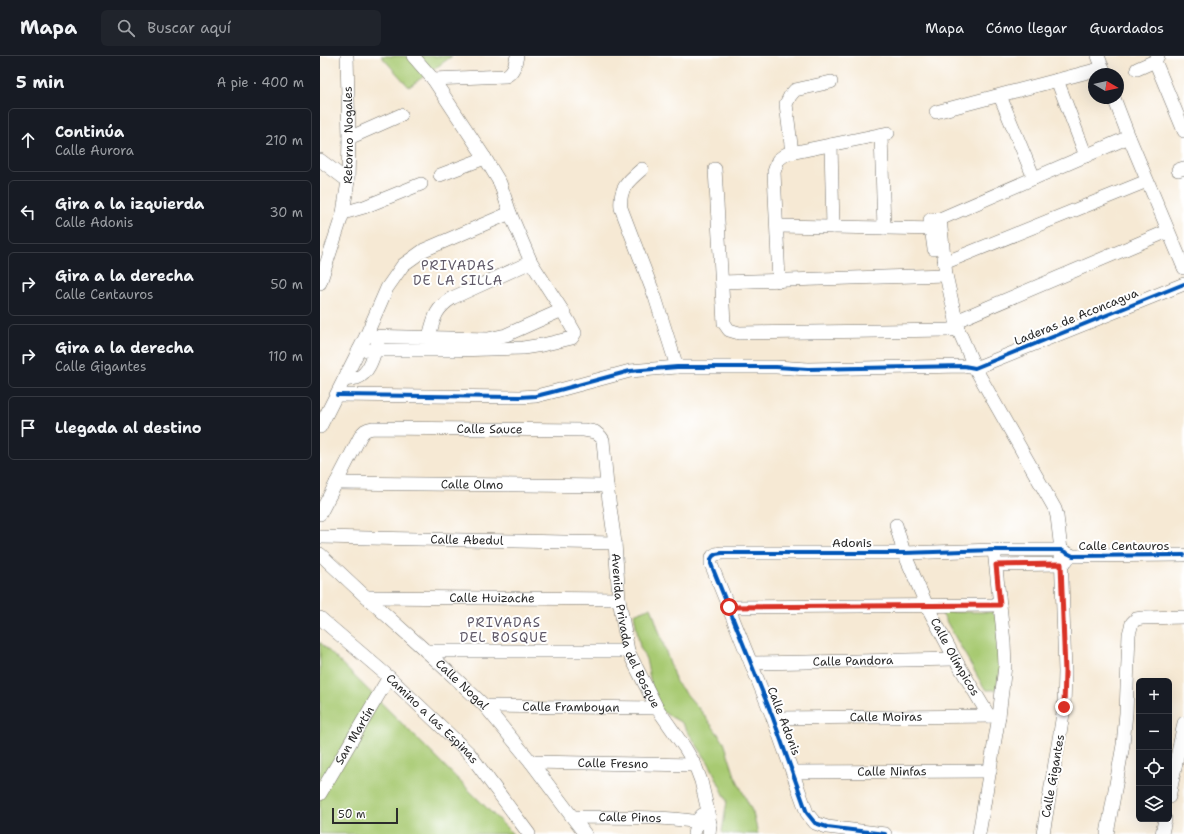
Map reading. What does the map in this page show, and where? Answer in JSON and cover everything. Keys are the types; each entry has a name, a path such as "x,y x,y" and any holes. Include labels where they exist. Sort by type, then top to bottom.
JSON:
{"street":[{"name":"Retorno Nogales","path":"320,283 343,213 348,181 349,138 347,56"},
{"path":"359,350 523,348 572,338 575,333 532,262 510,213 500,183 433,79 413,56"},
{"path":"433,79 506,76 514,69 517,56"},
{"path":"1137,69 1156,58 1184,130"},
{"path":"936,112 1000,96 1102,66"},
{"path":"1057,80 1086,156"},
{"path":"792,153 786,104 790,96 796,90 831,82"},
{"path":"1000,96 1034,178"},
{"path":"1116,104 1184,268"},
{"path":"349,138 401,115"},
{"path":"779,281 774,172 778,160 786,154 885,134 884,228"},
{"path":"777,226 884,228 938,226 1034,178 1129,137"},
{"path":"831,145 833,227"},
{"path":"440,175 485,158"},
{"path":"320,160 348,181"},
{"path":"642,169 624,186 620,202 621,208 655,297 677,366"},
{"path":"715,169 724,323 729,330 739,333 954,327 1168,231"},
{"path":"722,282 779,281 942,271 1147,180"},
{"path":"343,213 364,207 421,184"},
{"path":"320,426 366,336 387,288 403,265 424,250 510,213"},
{"name":"Calle Gigantes","path":"938,226 942,271 954,327 969,367 1055,509 1058,526 1061,550 1065,672 1064,707 1043,834"},
{"path":"429,338 436,313 444,303 532,262"},
{"name":"Laderas de Aconcagua","path":"969,367 1184,284"},
{"path":"366,336 477,339 499,337 562,310"},
{"path":"344,380 355,379 363,375 369,366 380,337"},
{"path":"337,395 536,396 630,372 677,366 808,368 969,367"},
{"name":"Calle Sauce","path":"336,483 362,434 368,429 373,428 584,430 595,432 603,440"},
{"name":"Avenida Privada del Bosque","path":"603,440 619,599 628,651 657,708 695,765 701,781 707,807 709,829"},
{"path":"320,514 336,483"},
{"name":"Calle Olmo","path":"336,483 607,486"},
{"name":"Calle Olímpicos","path":"896,525 904,553 927,606 955,659 994,716"},
{"name":"Calle Abedul","path":"320,537 614,543"},
{"path":"979,834 990,770 994,716 1005,666 1004,642 994,550"},
{"name":"Adonis","path":"711,559 716,554 722,553 904,553 994,550"},
{"name":"Calle Centauros","path":"994,550 1061,550 1073,556 1184,555"},
{"name":"Calle Nogal","path":"320,554 485,706 531,762 585,834"},
{"name":"Calle Centauros","path":"1061,564 1073,556"},
{"name":"Calle Adonis","path":"711,559 712,569 729,607 773,718 807,814 815,823 827,827 884,834"},
{"path":"996,565 1061,564"},
{"name":"Calle Huizache","path":"366,597 619,599"},
{"path":"729,607 1000,605"},
{"path":"1107,834 1123,745 1130,628 1136,619 1184,617"},
{"name":"Camino a las Espinas","path":"320,618 389,677 469,753 529,834"},
{"path":"426,651 628,651"},
{"name":"Calle Pandora","path":"751,663 955,659"},
{"name":"San Martín","path":"320,794 389,677"},
{"name":"Calle Framboyan","path":"485,706 657,708"},
{"name":"Calle Moiras","path":"773,718 994,716"},
{"path":"1171,786 1184,723"},
{"name":"Calle Fresno","path":"531,762 695,765"},
{"name":"Calle Ninfas","path":"793,772 990,770"},
{"path":"695,831 707,807"},
{"name":"Calle Pinos","path":"573,817 662,818 695,831 709,829"},
{"path":"1162,834 1164,822"}],"green space":[{"path":"381,56 452,56 409,87"},
{"path":"651,607 676,682 701,711 724,742 735,776 753,813 758,834 725,834 722,832 727,801 710,765 682,723 656,708 646,659 640,647 634,614"},
{"path":"941,612 999,612 1002,663 996,690 987,690 983,686"},
{"path":"320,642 513,834 320,834"}],"cycle path":[{"path":"337,395 536,396 630,371 677,367 776,367 808,369 964,366 975,368 1184,284"},
{"path":"885,834 827,827 815,823 807,813 773,718 711,564 711,559 713,556 722,553 904,553 994,550 1061,550 1073,556 1184,555"}],"district":[{"name":"PRIVADAS DE LA SILLA","path":"458,272"},
{"name":"PRIVADAS DEL BOSQUE","path":"504,630"}],"route":[{"path":"729,607 1000,605 996,565 1061,564 1065,672 1064,707"}]}
